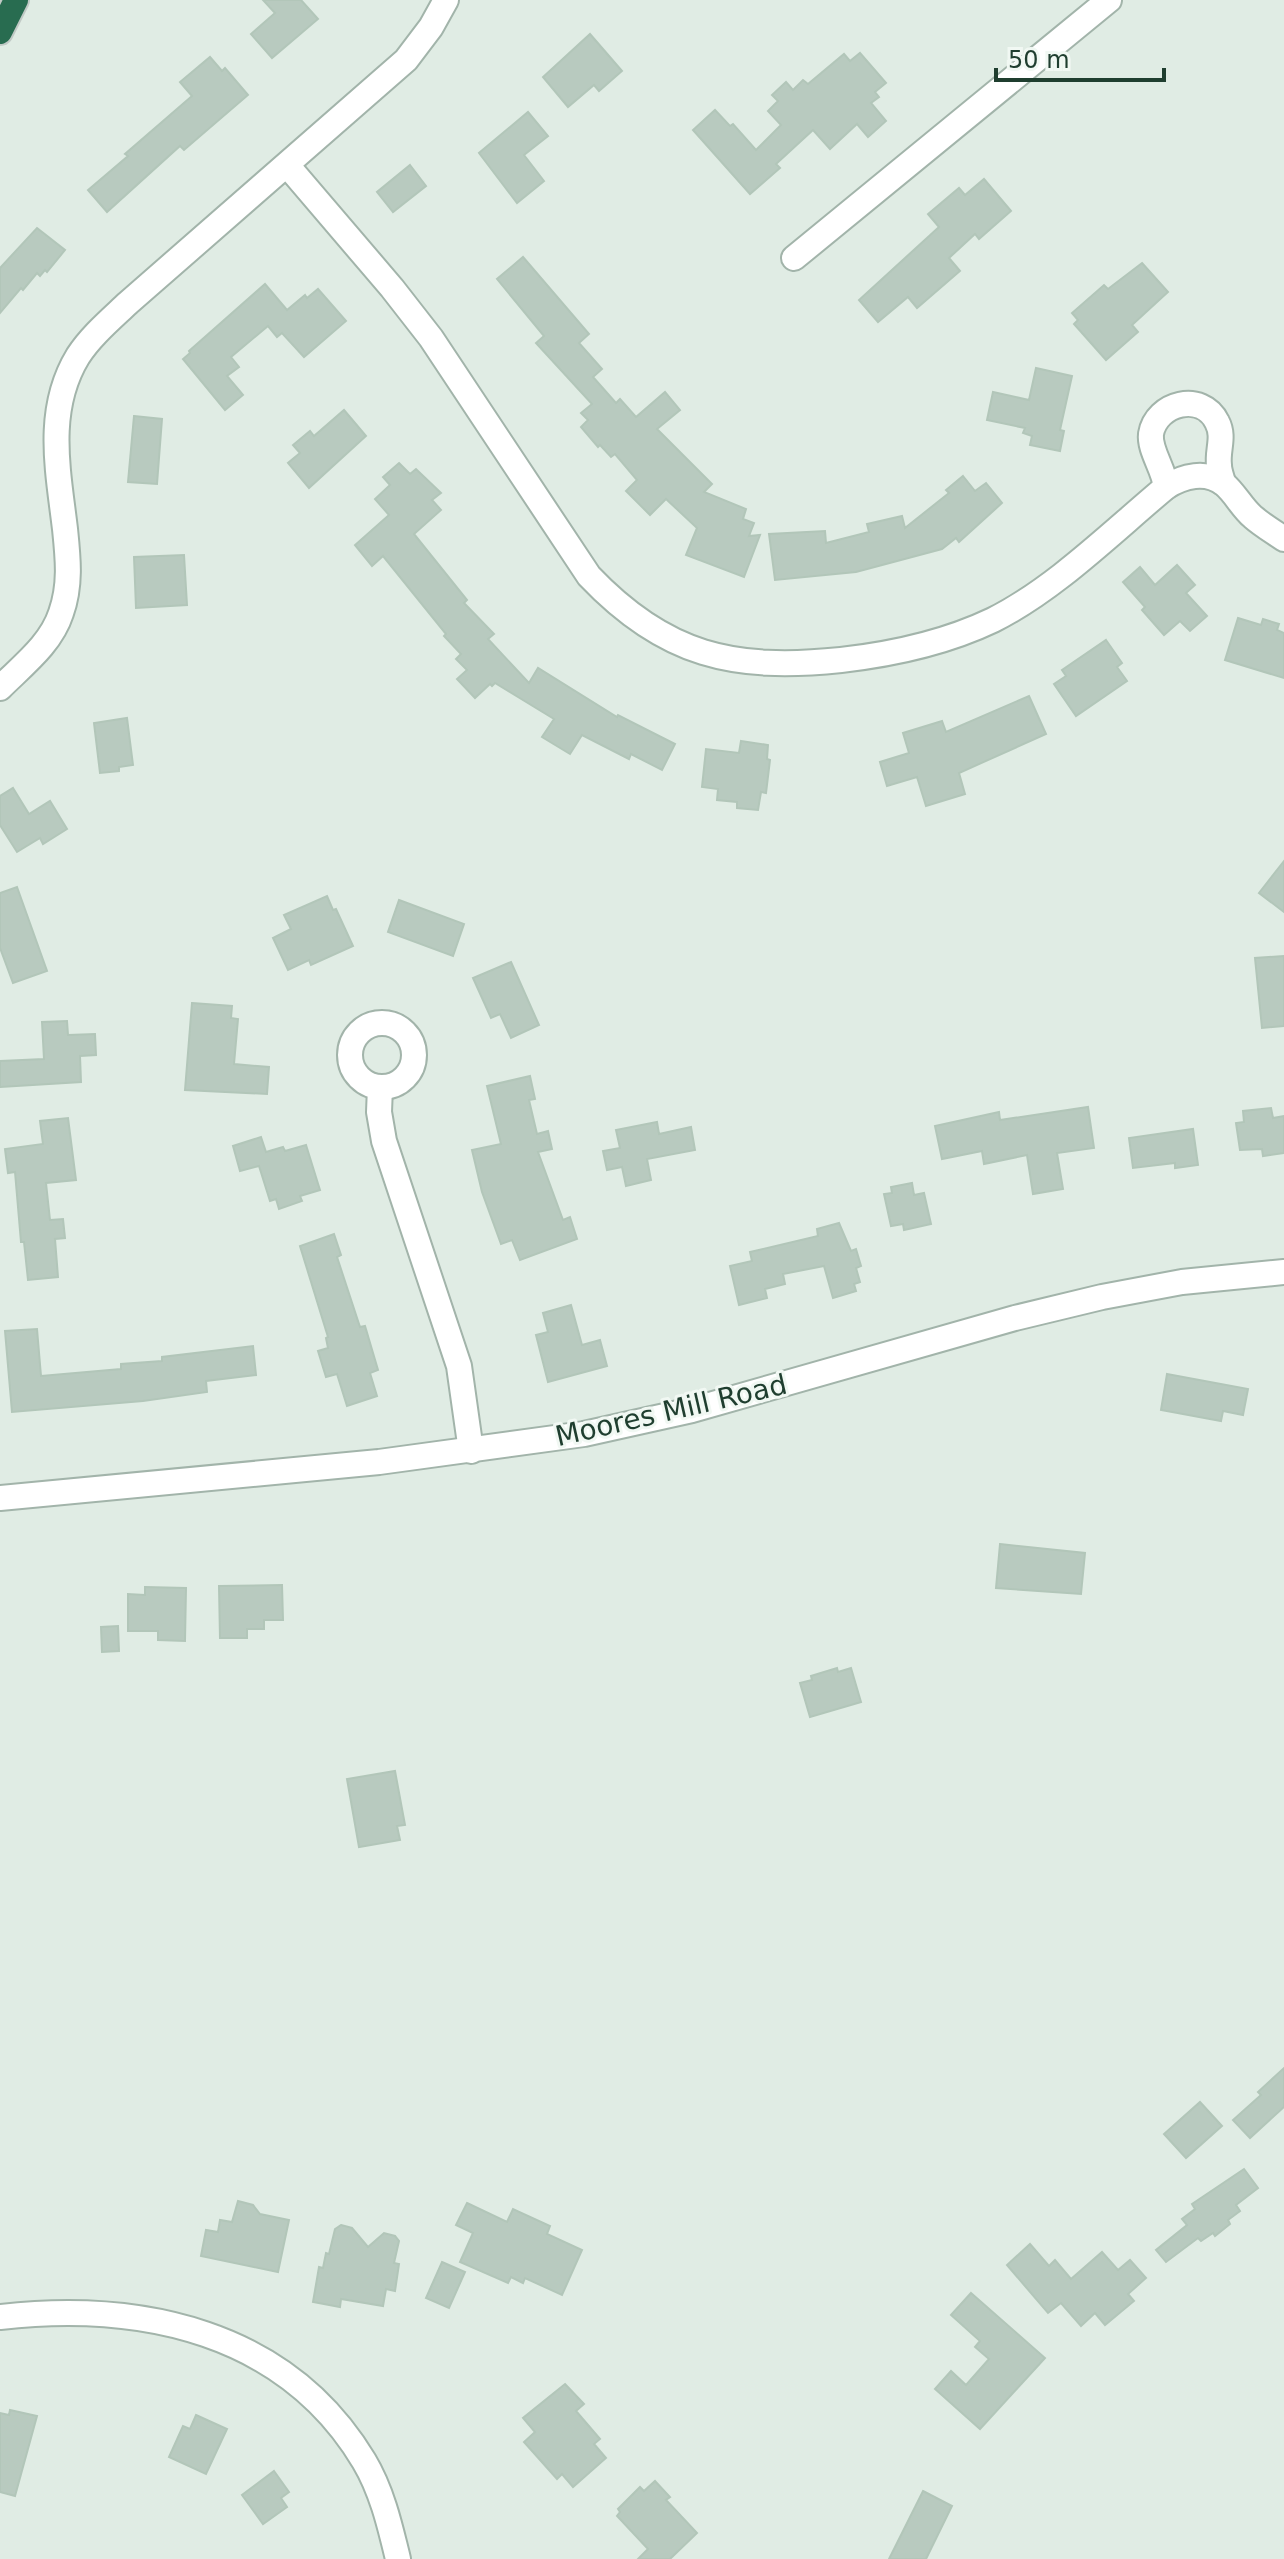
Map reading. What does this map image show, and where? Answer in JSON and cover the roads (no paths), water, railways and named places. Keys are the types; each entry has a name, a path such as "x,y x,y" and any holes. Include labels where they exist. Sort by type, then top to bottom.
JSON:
{"highway":[{"path":"0,32 16,0"}],"street":[{"path":"0,688 52,632 66,596 69,568 56,452 56,423 63,388 78,357 95,334 128,303 406,60 431,27 446,0"},
{"path":"794,258 1109,0"},
{"path":"287,165 431,338 589,576 612,601 639,622 696,651 746,663 793,665 881,656 945,640 994,619 1039,592 1178,479 1205,476 1223,483"},
{"path":"1166,487 1164,472 1151,447 1151,432 1161,414 1169,408 1182,404 1204,408 1219,424 1222,441 1218,464 1223,483 1253,517 1284,539"},
{"path":"380,1087 379,1112 384,1141 459,1366 471,1451"},
{"name":"Moores Mill Road","path":"0,1498 471,1451 584,1434 641,1423 1015,1318 1102,1297 1182,1282 1284,1272"},
{"path":"0,2317 93,2312 126,2316 196,2331 231,2343 269,2362 307,2390 344,2431 365,2463 378,2488 398,2559"}]}
